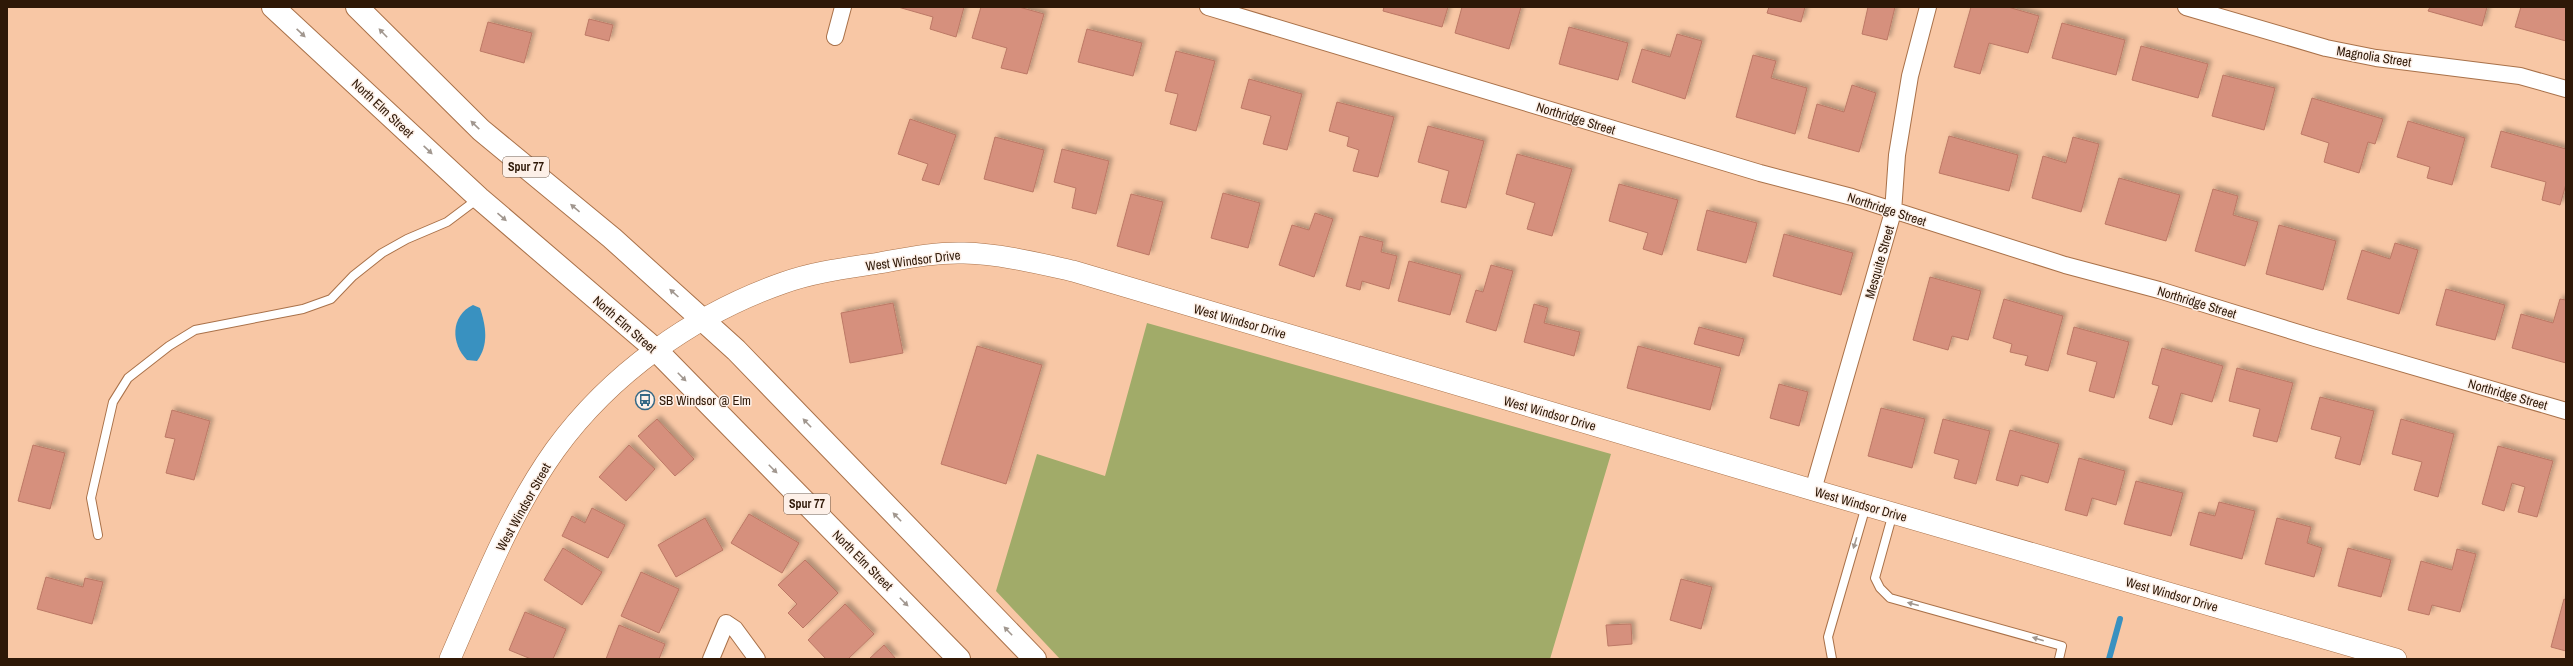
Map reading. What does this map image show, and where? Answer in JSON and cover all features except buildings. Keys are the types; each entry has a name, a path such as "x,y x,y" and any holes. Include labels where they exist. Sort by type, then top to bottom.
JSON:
{"main road":[{"name":"North Elm Street","path":"273,7 479,198 655,349 959,659"},
{"name":"Spur 77","path":"357,7 481,130 612,238 703,319 742,357 1035,659"}],"street":[{"path":"835,37 843,7"},
{"name":"Northridge Street","path":"1208,7 1760,174 1852,197 1893,212 2065,265 2159,290 2322,341 2566,411"},
{"name":"Mesquite Street","path":"1813,490 1893,212 1897,155 1910,76 1928,7"},
{"name":"Magnolia Street","path":"2186,7 2326,48 2376,58 2520,76 2566,89"},
{"name":"West Windsor Drive","path":"703,319 725,305 784,282 837,270 918,256 963,253 1013,258 1073,272 1866,506 2396,659"},
{"name":"West Windsor Street","path":"450,659 491,565 527,494 556,450 591,408 655,349 703,319"},
{"path":"711,659 726,623 735,629 757,659"}],"lane":[{"path":"98,535 91,498 113,402 128,378 169,346 195,330 303,309 331,299 352,276 382,253 407,239 446,222 479,198"},
{"path":"1832,659 1828,637 1866,506"},
{"path":"1893,513 1875,578 1880,588 1890,598 2062,646 2059,659"}],"green space":[{"path":"1147,323 1611,454 1550,659 1060,659 996,591 1037,454 1105,476"}],"water":[{"path":"473,305 480,308 485,328 485,342 481,355 477,361 467,360 458,346 455,331 460,316 465,310"}],"waterway":[{"path":"2109,659 2120,619"}],"place":[{"name":"SB Windsor @ Elm","path":"645,400"}]}
